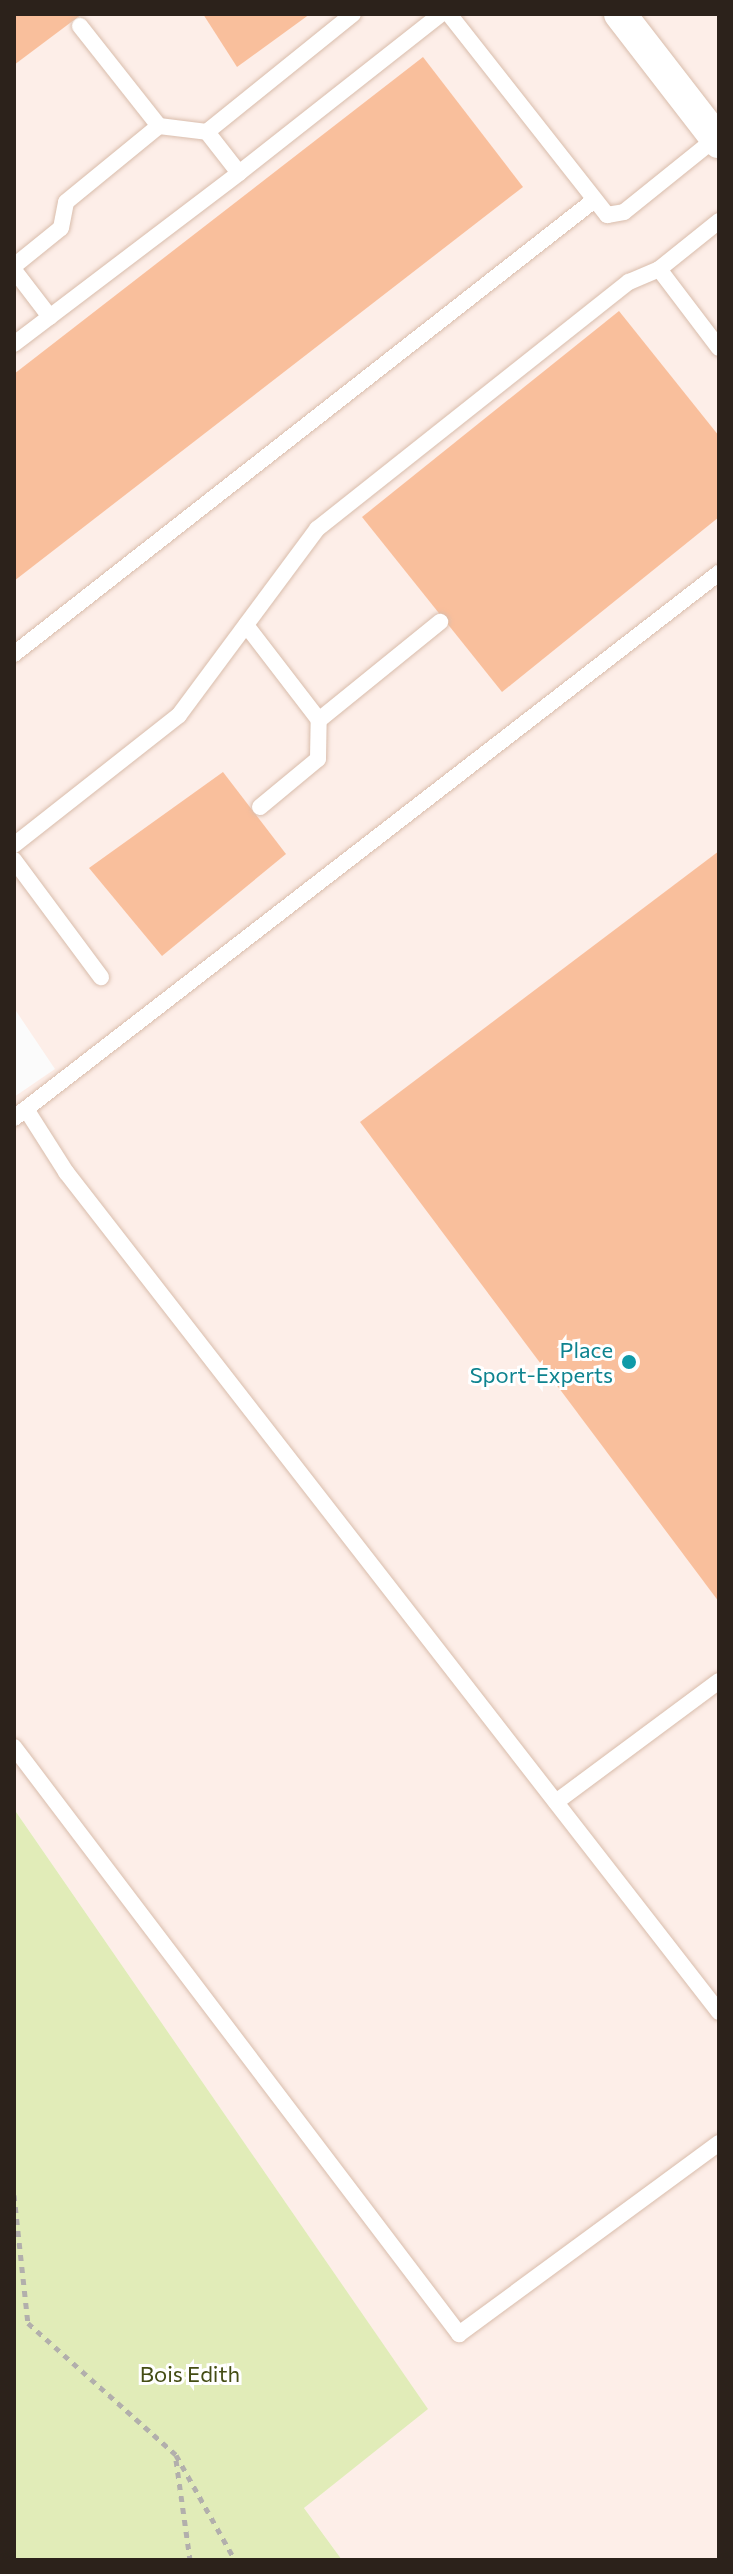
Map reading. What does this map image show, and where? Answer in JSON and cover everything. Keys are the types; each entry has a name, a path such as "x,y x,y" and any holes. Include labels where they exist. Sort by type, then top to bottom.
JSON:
{"street":[{"path":"620,14 718,140"}],"lane":[{"path":"207,132 353,14"},
{"path":"14,344 441,14"},
{"path":"449,14 592,202 607,215 624,212 718,140"},
{"path":"80,26 159,126 207,132 239,173"},
{"path":"50,317 14,268 61,228 66,202 159,126"},
{"path":"14,654 592,202"},
{"path":"14,845 179,715 317,529 629,282 659,269 719,221"},
{"path":"659,269 719,348"},
{"path":"719,573 20,1113 719,2012"},
{"path":"319,720 440,622"},
{"path":"246,625 319,720 318,759 260,807"},
{"path":"14,860 101,977"},
{"path":"556,1802 719,1681"},
{"path":"14,1747 459,2334 719,2143"}],"path":[{"path":"14,2195 28,2323 176,2455 235,2560"},
{"path":"176,2455 190,2560"}],"shaded area":[{"path":"14,14 719,14 719,2560 342,2560 304,2508 427,2408 14,1809 14,1097 55,1069 14,1008"}],"green space":[{"name":"Bois Edith","path":"14,1809 428,2409 304,2508 342,2560 14,2560"}],"building":[{"path":"14,14 82,14 14,65"},
{"path":"203,14 310,14 237,67"},
{"path":"423,57 523,187 14,581 14,374"},
{"path":"619,311 719,436 719,517 502,692 362,517"},
{"path":"223,772 286,854 162,956 89,868"},
{"name":"Place Sport-Experts","path":"719,851 719,1602 360,1122"}],"place":[{"name":"Place Sport-Experts","path":"629,1362"}]}
